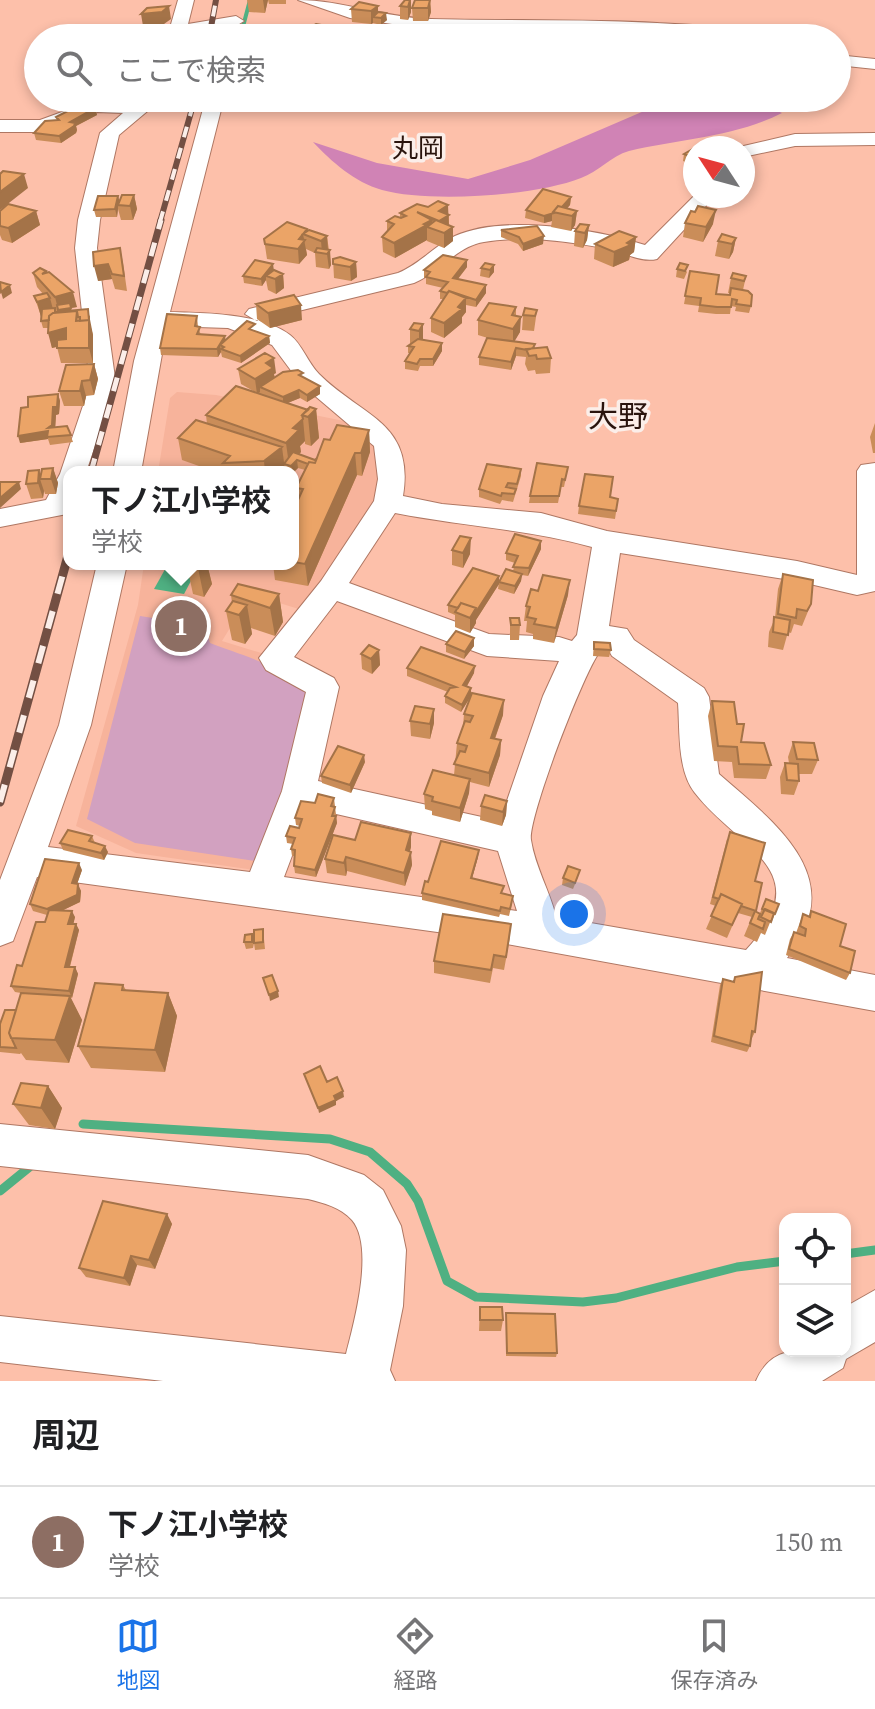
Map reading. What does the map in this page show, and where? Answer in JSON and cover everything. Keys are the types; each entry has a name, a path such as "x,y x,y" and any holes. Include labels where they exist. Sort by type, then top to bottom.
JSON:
{"street":[{"path":"180,24 186,0"},
{"path":"235,24 241,0"},
{"path":"306,0 350,13 427,24 581,24"},
{"path":"851,61 875,64"},
{"path":"0,126 42,126 79,112"},
{"path":"74,466 101,396 103,370 86,248 89,220 110,133 137,112"},
{"path":"128,466 144,372 211,112"},
{"path":"755,148 795,140 875,139"},
{"path":"241,323 249,316 426,271 459,243 476,237 548,234 619,242 649,254 694,208"},
{"path":"157,319 215,319 241,323 285,343 305,374 387,443 392,479 388,502 331,588 275,658 323,687 299,791 262,888"},
{"path":"103,370 144,372"},
{"path":"388,502 442,513 541,523 607,541 866,584 874,572 871,471"},
{"path":"0,518 57,507 63,494"},
{"path":"539,930 536,901 518,861 512,837 527,783 585,647 607,541"},
{"path":"0,929 75,725 111,570"},
{"path":"331,588 487,645 559,649 585,647 616,637 623,648 693,697 702,774 706,783 782,854 791,878 792,916 784,932 754,968"},
{"path":"299,791 486,835 512,837"},
{"path":"27,860 262,888 539,930 875,993"},
{"path":"0,1145 308,1177 350,1190 375,1218 386,1262 367,1380 0,1339"},
{"path":"851,1331 875,1313"},
{"path":"780,1381 817,1357"}],"shaded area":[{"path":"642,112 782,113 726,132 683,136 683,140 629,151 587,175 561,184 482,196 427,196 382,190 344,170 313,142 377,163 468,179 530,160"},
{"path":"177,392 216,395 344,421 383,448 385,486 305,611 251,594 222,641 271,656 310,683 262,871 136,853 76,826 138,605 143,570 299,570 299,466 159,466 170,398"},
{"path":"165,570 197,570 184,594 154,589"},
{"path":"140,616 205,626 210,643 276,669 309,694 278,803 255,861 135,843 87,819"}],"building":[{"path":"405,0 410,0 408,7 400,6"},
{"path":"415,0 430,0 428,8 412,8"},
{"path":"359,2 378,6 371,11 351,9"},
{"path":"169,6 162,12 141,14 147,8"},
{"path":"378,12 386,13 381,18 373,17"},
{"path":"66,112 88,112 70,122 75,123 74,126 59,136 34,133 45,121 59,120 56,117"},
{"path":"3,171 24,174 0,192 0,174"},
{"path":"543,189 571,197 554,213 544,216 526,210"},
{"path":"122,195 134,195 130,206 118,205"},
{"path":"98,196 118,196 115,209 94,210"},
{"path":"438,201 448,205 439,211 449,215 439,221 417,212 432,220 394,243 382,237 394,224 387,221 395,216 406,216 400,213 417,204 428,207"},
{"path":"8,204 36,211 8,228 0,226 0,211"},
{"path":"558,206 577,211 572,216 553,212"},
{"path":"697,208 716,210 706,227 685,223 691,211 695,212"},
{"path":"436,220 453,227 444,233 427,227"},
{"path":"287,222 307,229 299,239 305,240 298,249 265,244 264,239"},
{"path":"580,224 589,225 585,233 575,231"},
{"path":"537,226 544,236 523,244 519,237 501,230"},
{"path":"309,230 327,236 321,241 303,234"},
{"path":"619,231 636,237 627,243 631,245 614,252 595,244"},
{"path":"722,234 736,238 732,244 718,241"},
{"path":"120,248 124,276 112,274 108,264 94,266 93,252"},
{"path":"317,248 330,250 327,254 315,252"},
{"path":"443,255 467,260 453,278 486,285 476,300 440,291 448,282 426,277 430,272 424,270"},
{"path":"340,257 356,262 350,267 333,264 333,259"},
{"path":"255,260 273,264 261,279 243,276"},
{"path":"485,263 494,265 490,270 481,268"},
{"path":"680,263 688,265 685,271 677,269"},
{"path":"40,268 46,271 42,274 49,272 73,292 55,297 33,273"},
{"path":"274,270 283,274 275,279 266,276"},
{"path":"690,271 719,275 716,294 730,295 731,288 748,291 752,295 751,306 736,304 737,300 732,299 731,307 700,305 701,298 685,296"},
{"path":"733,273 746,276 744,281 731,278"},
{"path":"0,282 10,285 1,292"},
{"path":"449,291 466,298 458,307 462,309 444,323 431,318"},
{"path":"47,293 50,298 37,302 34,296"},
{"path":"294,295 301,305 268,313 256,304"},
{"path":"70,303 71,308 58,310 57,305"},
{"path":"489,303 516,307 512,315 521,317 513,329 478,320"},
{"path":"55,308 55,312 88,309 89,320 80,321 77,311 53,313 49,320 41,321 42,309"},
{"path":"525,308 537,310 535,316 523,315"},
{"path":"77,311 76,321 89,320 89,348 57,348 57,340 66,339 66,328 48,333 49,316"},
{"path":"167,314 197,316 195,326 200,327 197,334 225,336 217,349 160,348"},
{"path":"247,321 255,324 249,329 269,336 240,356 221,349 224,347 220,345"},
{"path":"414,323 423,324 419,331 410,329"},
{"path":"487,338 535,344 527,350 516,348 511,362 479,357"},
{"path":"418,339 442,343 433,359 420,359 417,364 405,361 414,347 408,346"},
{"path":"547,347 551,358 537,359 536,355 529,356 526,349"},
{"path":"265,353 274,358 266,363 273,368 255,379 238,369"},
{"path":"94,364 90,380 82,381 80,391 59,391 66,365"},
{"path":"298,370 303,373 299,375 320,386 307,395 299,390 283,397 260,387 283,372"},
{"path":"236,386 308,410 293,428 299,430 286,443 206,415"},
{"path":"58,394 57,407 53,407 52,425 48,428 67,426 71,435 47,437 48,431 18,436 21,408 28,407 28,397"},
{"path":"310,407 316,409 308,417 302,415"},
{"path":"196,420 282,447 264,461 223,463 230,456 178,438"},
{"path":"337,425 369,430 361,453 355,453 305,564 299,563 299,498 303,489 299,488 299,482 309,462 315,463 324,439 330,440"},
{"path":"293,452 315,460 317,458 315,463 297,460 291,466 284,464"},
{"path":"537,463 568,467 559,496 530,496"},
{"path":"487,464 521,469 517,484 508,483 506,487 516,489 514,494 502,493 501,496 479,489"},
{"path":"53,468 51,479 40,479 42,469"},
{"path":"39,470 38,483 26,484 28,471"},
{"path":"585,474 613,477 610,497 618,499 616,511 579,506"},
{"path":"0,482 19,482 0,498"},
{"path":"515,534 541,541 529,568 513,567 518,556 506,553"},
{"path":"460,536 471,538 463,553 452,550"},
{"path":"473,568 499,576 476,612 476,608 461,603 458,608 448,605"},
{"path":"506,569 522,574 515,586 499,582"},
{"path":"783,574 813,580 811,604 807,611 797,609 796,618 778,614"},
{"path":"543,575 570,580 556,628 534,624 536,619 527,617 530,607 526,606 531,589 538,591"},
{"path":"238,584 279,594 270,608 231,595"},
{"path":"233,601 247,605 239,615 226,611"},
{"path":"461,603 476,608 470,618 455,612"},
{"path":"774,617 790,620 788,635 773,632"},
{"path":"510,618 519,618 520,625 511,625"},
{"path":"456,631 474,638 465,652 446,644"},
{"path":"594,642 610,643 611,650 594,649"},
{"path":"369,645 379,650 371,659 361,654"},
{"path":"421,647 475,666 463,685 471,688 462,705 445,696 450,688 456,687 407,668"},
{"path":"472,693 504,700 491,738 501,740 489,773 454,764 460,751 465,752 467,746 457,743 465,721 470,722 473,716 464,714"},
{"path":"712,701 734,702 737,724 744,724 741,742 764,743 771,765 739,764 737,747 718,746"},
{"path":"415,706 434,709 430,724 410,721"},
{"path":"793,742 814,743 818,760 797,759"},
{"path":"338,746 364,755 350,785 321,776"},
{"path":"785,763 798,764 799,781 787,780"},
{"path":"433,770 470,779 460,808 432,801 433,797 424,794"},
{"path":"318,794 334,798 332,816 336,816 315,870 294,866 295,850 291,849 295,838 286,836 290,826 299,828 302,819 295,818 301,801 315,803"},
{"path":"485,795 507,801 503,812 481,806"},
{"path":"361,822 411,833 406,850 411,852 404,873 346,857 344,863 325,859 333,835 355,840"},
{"path":"68,830 92,836 89,841 105,846 101,853 60,843"},
{"path":"730,832 765,843 755,881 762,883 756,911 721,894 719,899 713,897"},
{"path":"441,841 479,850 471,878 504,886 501,893 513,896 510,909 501,907 500,911 422,893"},
{"path":"45,859 79,863 72,883 78,884 77,895 47,909 30,904"},
{"path":"568,866 580,870 575,883 563,878"},
{"path":"721,894 742,904 732,925 711,916"},
{"path":"766,899 779,904 775,914 762,909"},
{"path":"765,909 774,913 771,922 761,917"},
{"path":"49,910 72,911 68,924 76,924 65,967 75,967 69,991 11,986 17,965 22,966 36,922 45,922"},
{"path":"755,911 760,914 758,919 765,922 763,929 750,923"},
{"path":"811,911 846,924 840,946 855,951 850,973 789,949 794,932 805,936 806,929 800,926 803,914 810,917"},
{"path":"443,914 511,924 506,957 494,955 491,970 434,961"},
{"path":"263,929 263,942 254,943 254,930"},
{"path":"252,934 252,942 244,942 245,935"},
{"path":"762,972 755,1032 752,1031 750,1046 714,1036 723,979 734,982 735,977"},
{"path":"272,975 278,991 269,995 263,978"},
{"path":"95,983 123,985 122,990 168,993 155,1050 78,1046"},
{"path":"21,993 70,996 55,1040 11,1038 9,1033"},
{"path":"5,1010 16,1010 9,1033 16,1048 0,1047 0,1024"},
{"path":"320,1066 327,1082 337,1077 343,1091 334,1096 336,1100 318,1108 304,1074"},
{"path":"21,1083 48,1086 41,1108 13,1104"},
{"path":"103,1201 167,1214 149,1260 131,1256 124,1278 79,1268"},
{"path":"480,1307 502,1307 503,1320 480,1320"},
{"path":"506,1313 555,1314 557,1353 507,1353"}],"waterway":[{"path":"244,24 250,0"},
{"path":"83,1124 330,1139 370,1152 407,1184 418,1201 447,1281 476,1297 583,1302 616,1298 737,1267 779,1262"},
{"path":"0,1191 32,1165"},
{"path":"851,1253 875,1250"}],"railway":[{"path":"212,24 216,0"},
{"path":"160,222 191,112"},
{"path":"93,466 161,220"},
{"path":"0,802 64,570"}],"place":[{"name":"下ノ江小学校","path":"181,626"}],"district":[{"name":"丸岡","path":"418,148"},
{"name":"大野","path":"618,416"}]}
